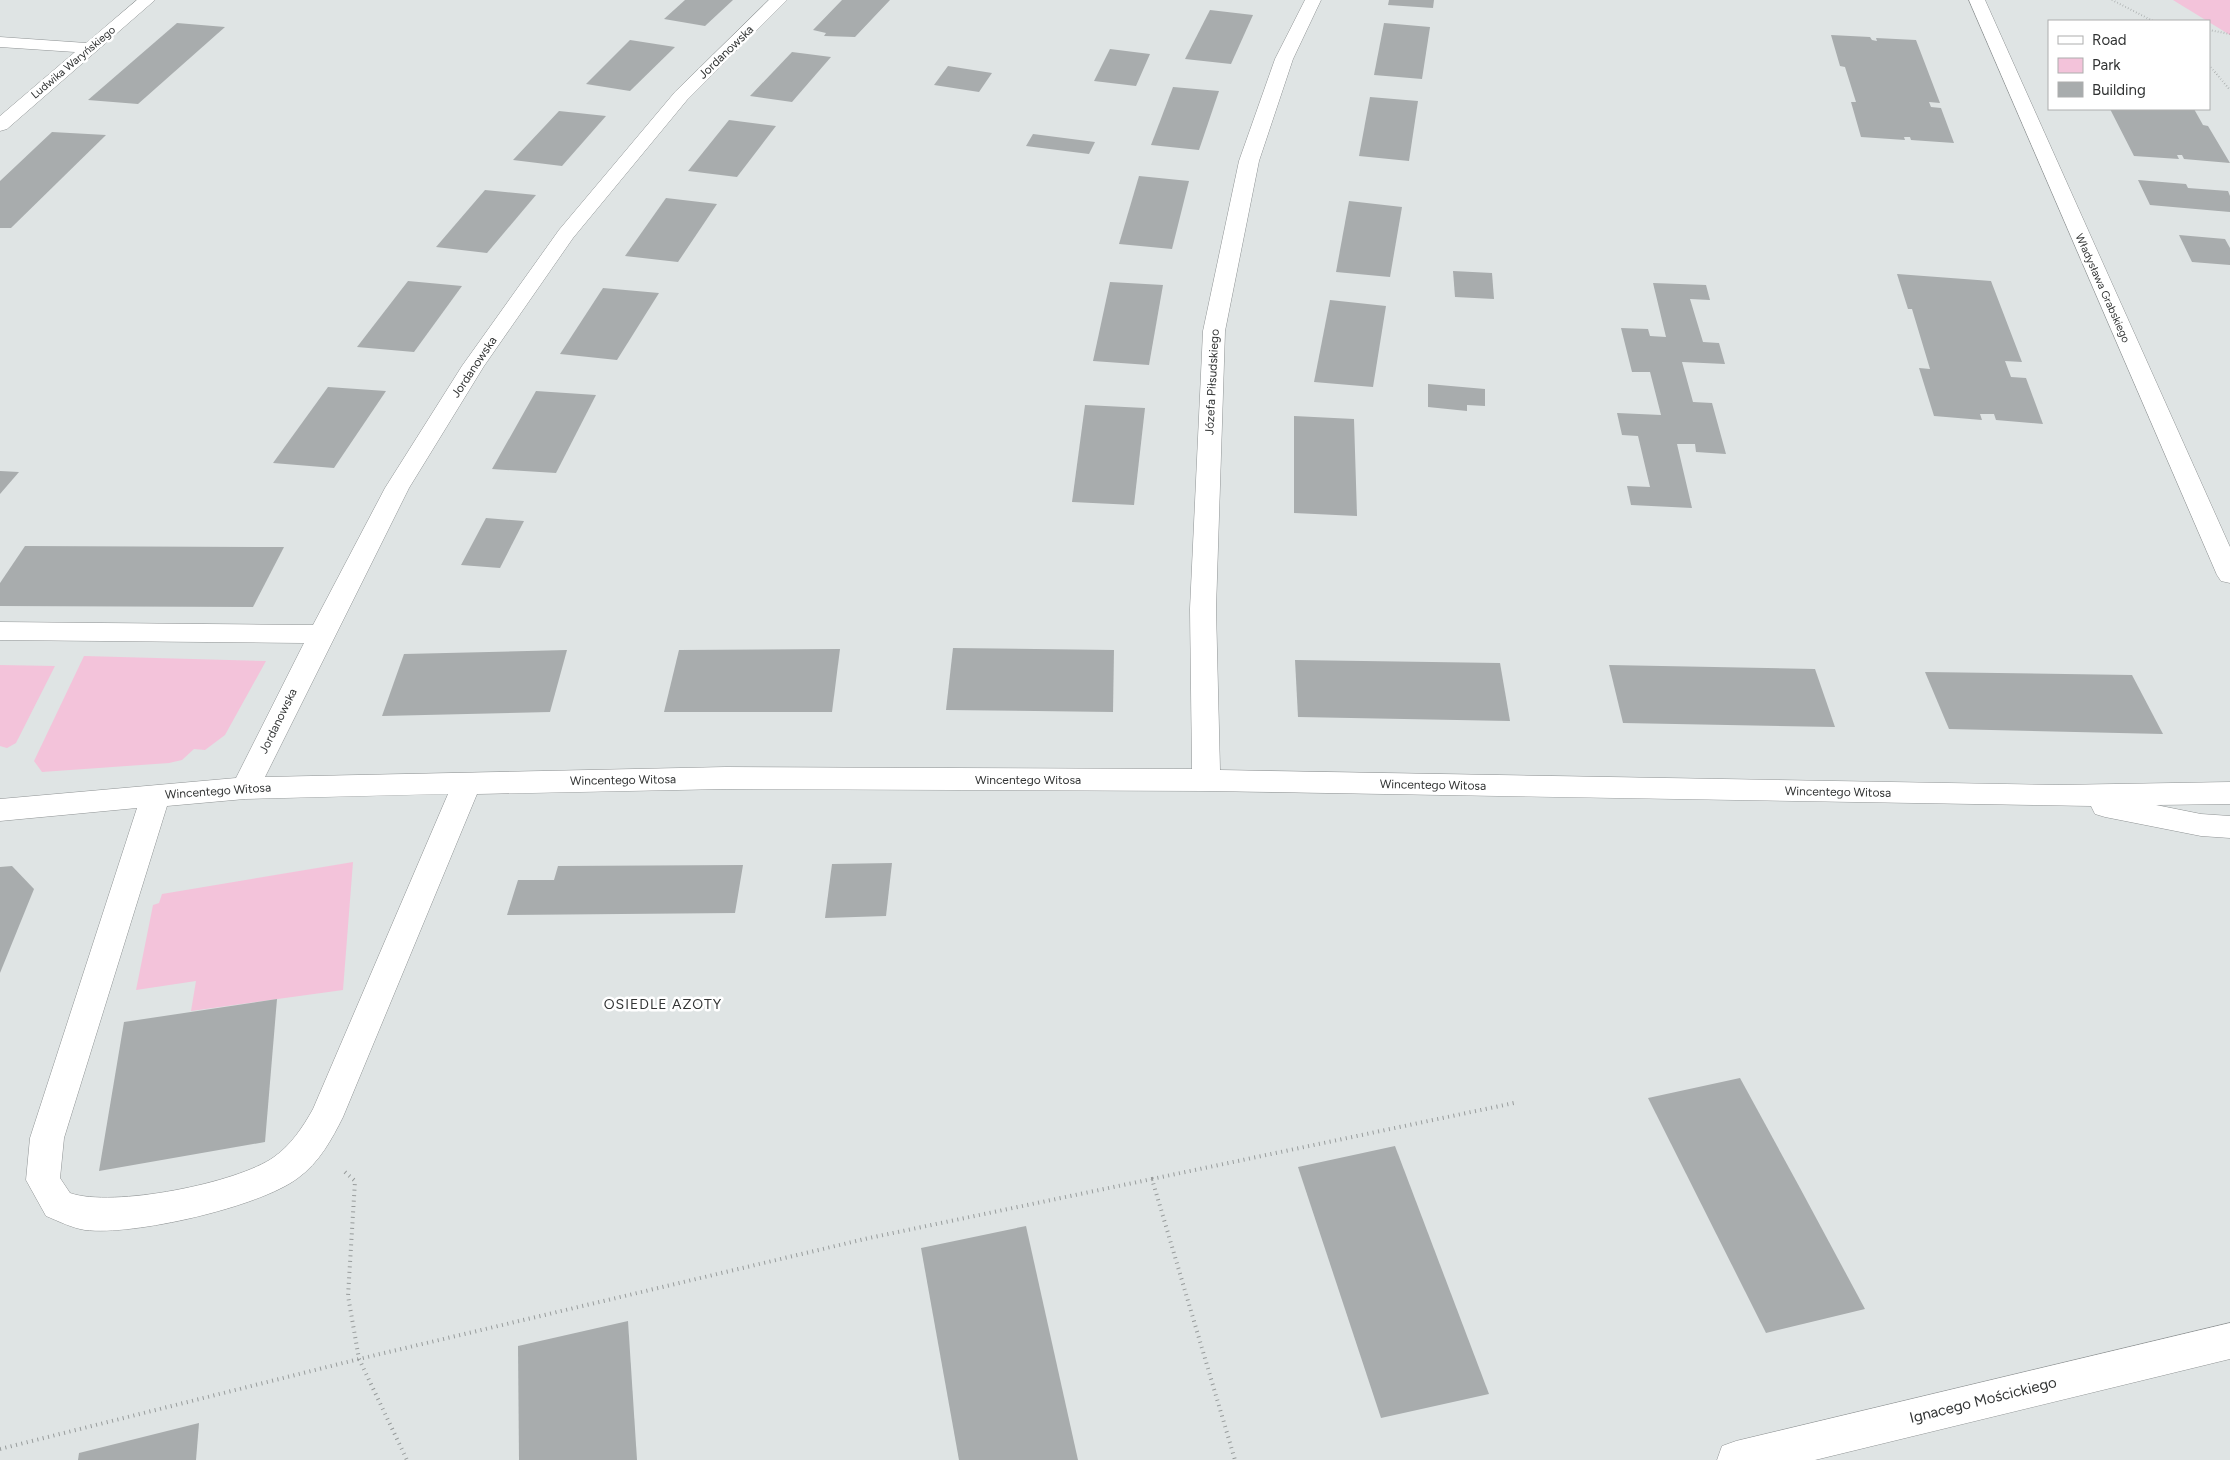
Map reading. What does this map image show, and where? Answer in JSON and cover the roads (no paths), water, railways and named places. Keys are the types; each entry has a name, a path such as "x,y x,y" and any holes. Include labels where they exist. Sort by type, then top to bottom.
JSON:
{"street":[{"name":"Ludwika Waryńskiego","path":"0,125 88,48 147,0"},
{"name":"Jordanowska","path":"245,788 321,634 397,488 473,366 566,234 681,96 779,0"},
{"name":"Józefa Piłsudskiego","path":"1206,780 1203,609 1214,331 1249,161 1284,59 1312,0"},
{"name":"Władysława Grabskiego","path":"1977,0 2230,575"},
{"path":"0,42 88,48"},
{"path":"0,631 321,634"},
{"name":"Wincentego Witosa","path":"0,810 245,788 726,778 1206,780 2057,796 2230,793"},
{"path":"156,795 47,1138 43,1180 58,1205 85,1214 122,1214 238,1191 285,1169 312,1143 330,1108 467,783"},
{"name":"Wincentego Witosa","path":"2057,796 2201,825 2230,827"},
{"name":"Ignacego Mościckiego","path":"1736,1460 2230,1341"}],"district":[{"name":"OSIEDLE AZOTY","path":"663,1004"}]}
